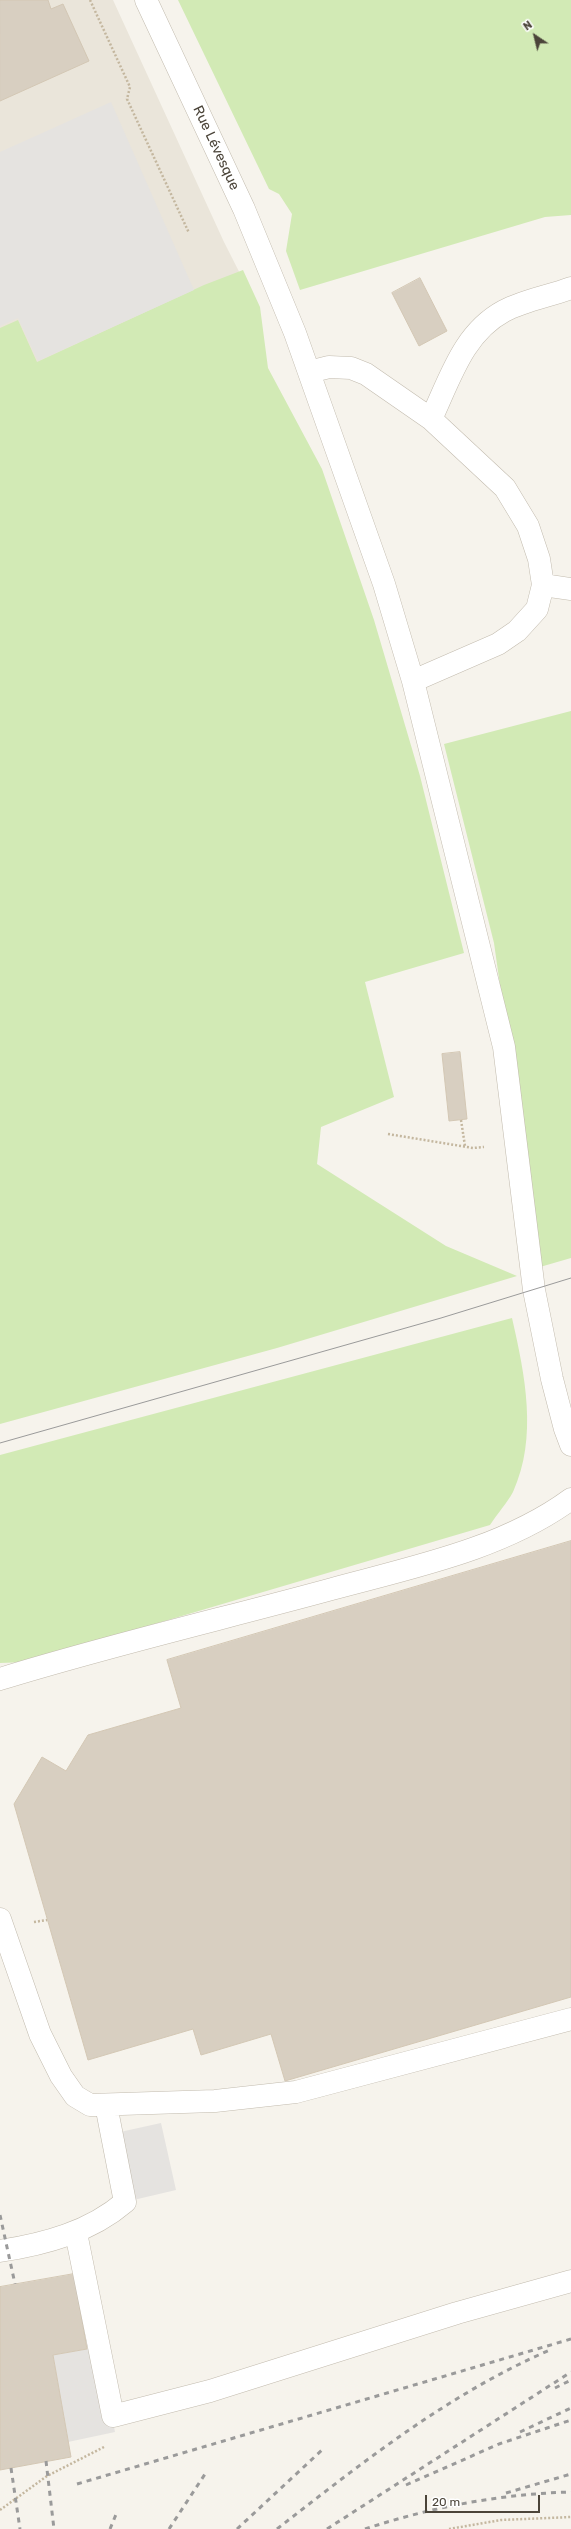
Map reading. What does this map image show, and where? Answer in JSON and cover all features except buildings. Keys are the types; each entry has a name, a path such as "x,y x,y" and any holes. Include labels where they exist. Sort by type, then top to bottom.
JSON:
{"street":[{"name":"Rue Lévesque","path":"146,0 244,209 281,299 309,372 384,584 413,680 504,1047 534,1290 552,1379 565,1429 571,1445"},
{"path":"432,419 464,349 478,329 504,311 571,288"},
{"path":"309,372 329,368 351,368 366,374 432,419 505,488 528,526 539,559 542,585 537,609 517,632 498,644 413,680"},
{"path":"542,585 571,588"},
{"path":"0,1679 388,1574 483,1544 530,1526 571,1499"},
{"path":"0,1919 40,2034 61,2076 75,2096 90,2105 215,2101 296,2092 571,2019"},
{"path":"0,2251 76,2233 110,2215 125,2202 106,2105"},
{"path":"76,2233 113,2416 210,2391 457,2313 571,2281"}],"path":[{"path":"90,0 130,87 127,99 189,233"},
{"path":"461,1120 465,1146"},
{"path":"388,1134 473,1148 516,1145"},
{"path":"449,2529 502,2520 571,2517"}],"shaded area":[{"path":"0,0 113,0 224,242 258,309 0,487"},
{"path":"111,102 194,290 38,361 18,318 0,326 0,152"},
{"path":"161,2123 176,2190 125,2202 111,2134"},
{"path":"99,2347 115,2432 68,2442 53,2355"}],"green space":[{"path":"178,0 571,0 571,215 545,217 300,290 286,251 292,214 279,194 269,189"},
{"path":"243,270 260,307 268,368 322,469 374,620 420,776 464,953 365,982 394,1097 321,1127 317,1164 446,1246 517,1276 277,1348 0,1424 0,328 18,320 37,362 204,285"},
{"path":"571,711 571,1258 540,1267 494,943 444,744"},
{"path":"512,1318 525,1384 527,1428 525,1450 521,1471 513,1492 490,1525 26,1662 0,1663 0,1455"}],"tram line":[{"path":"0,1443 441,1318 571,1278"}],"railway":[{"path":"0,2215 15,2284"},
{"path":"77,2484 571,2339"},
{"path":"277,2529 408,2430 477,2387 513,2367 550,2350"},
{"path":"327,2529 571,2372"},
{"path":"555,2388 571,2380"},
{"path":"520,2432 571,2408"},
{"path":"406,2485 499,2444 571,2420"},
{"path":"237,2529 322,2450"},
{"path":"46,2461 54,2529"},
{"path":"11,2468 20,2529"},
{"path":"169,2529 207,2471"},
{"path":"506,2493 571,2474"},
{"path":"365,2529 415,2514 466,2503 545,2493 571,2492"},
{"path":"110,2529 117,2512"}]}
